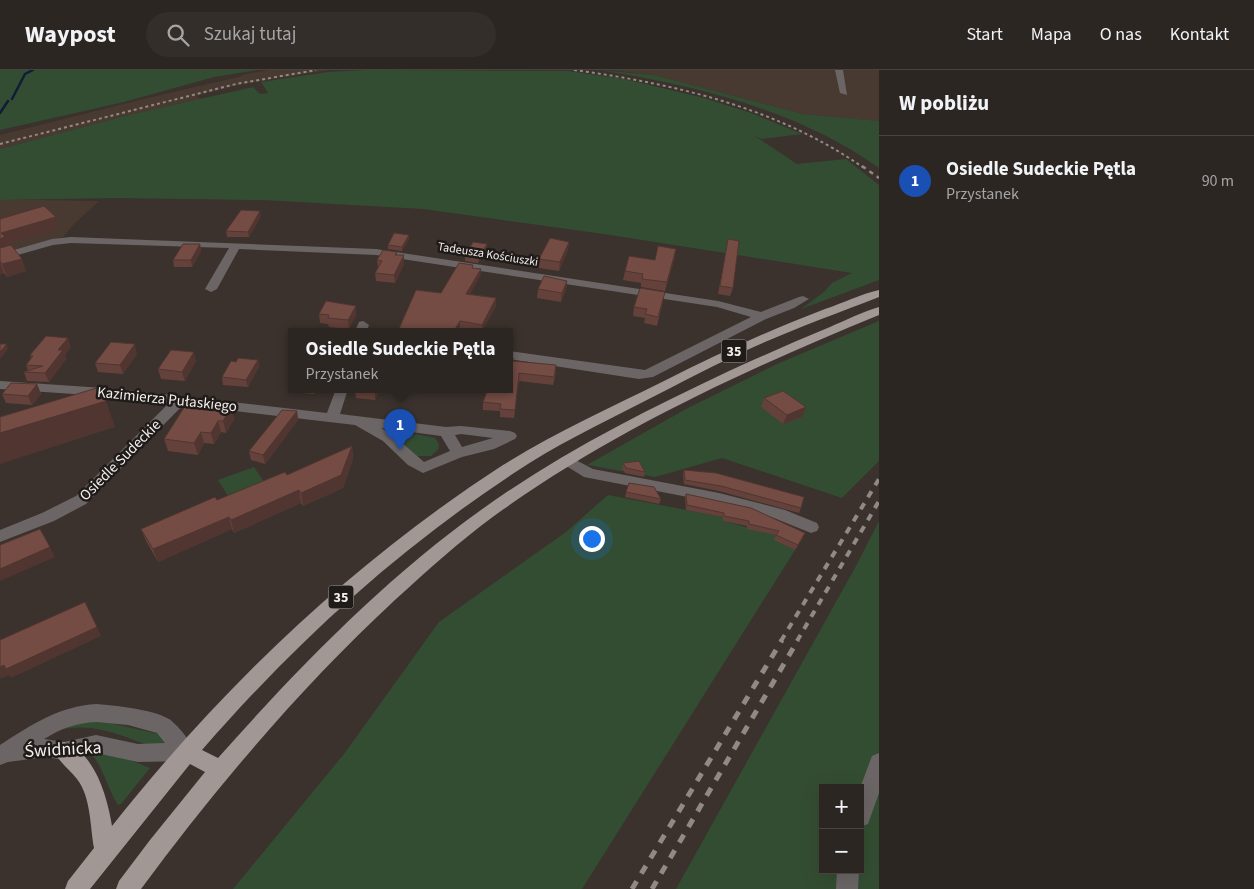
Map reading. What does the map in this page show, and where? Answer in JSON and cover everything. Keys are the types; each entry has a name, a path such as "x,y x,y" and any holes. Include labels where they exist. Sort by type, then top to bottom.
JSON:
{"main road":[{"name":"35","path":"76,889 105,850 186,752 253,680 340,598 417,533 484,485 557,441 733,352 879,293"},
{"name":"35","path":"127,889 220,770 282,700 391,594 471,525 515,494 568,461 726,377 812,338 879,312"},
{"path":"64,751 84,773 97,800 105,850"},
{"path":"186,752 220,770"}],"street":[{"path":"840,70 844,93"},
{"name":"Tadeusza Kościuszki","path":"0,257 52,242 71,240 376,252 718,304 762,316"},
{"path":"211,289 236,245"},
{"path":"513,356 639,375 648,374 762,316 803,299"},
{"name":"Kazimierza Pułaskiego","path":"0,385 118,393 333,416 446,432 461,430 510,436 489,446 458,452 423,468 413,462 388,438 359,421"},
{"path":"333,416 341,393"},
{"name":"Osiedle Sudeckie","path":"0,536 48,517 81,500 180,400"},
{"path":"446,432 458,452"},
{"path":"568,461 589,473 719,498 778,514 811,527"},
{"name":"Świdnicka","path":"3,755 46,727 62,719 79,714 97,713 128,716 163,726 186,752"},
{"name":"Świdnicka","path":"3,755 46,748 64,751 96,744 138,753 186,752"},
{"path":"864,806 879,763"},
{"path":"848,874 848,889"}],"shaded area":[{"path":"269,70 329,70 243,84 196,96 201,99 129,115 0,149 0,135 243,76 241,75"},
{"path":"609,70 879,70 879,121 803,114 654,75"},
{"path":"0,200 99,201 63,237 0,254"}],"green space":[{"path":"0,70 257,70 214,77 124,102 0,130"},
{"path":"368,70 568,71 624,79 704,98 751,113 802,134 762,139 755,136 797,164 846,159 879,185 879,280 801,309 824,292 832,283 852,273 604,234 423,209 263,200 115,198 0,200 0,149 129,115 253,87 260,94 268,93 261,82 328,72"},
{"path":"598,70 654,75 803,114 879,121 879,168 815,130 780,115 708,92 671,83"},
{"path":"879,321 879,461 842,498 722,458 655,477 587,465 686,409 777,364"},
{"path":"415,434 435,438 439,444 438,450 431,456 415,456 401,442 404,437"},
{"path":"254,467 266,485 230,499 218,480"},
{"path":"608,495 723,517 723,521 776,535 775,540 795,550 582,889 233,889 344,754 439,622 566,532"},
{"path":"879,521 879,889 676,889 856,566"},
{"path":"102,721 171,737 163,751 123,736 97,729 70,728 55,731 62,725"},
{"path":"90,752 113,753 150,768 121,804 118,805 99,765"}],"building":[{"path":"44,206 56,217 1,233 5,237 0,239 0,219"},
{"path":"241,210 260,211 248,232 226,231"},
{"path":"394,233 409,235 402,247 388,245"},
{"path":"550,238 569,242 560,262 539,259"},
{"path":"728,239 739,241 733,288 720,286"},
{"path":"473,242 487,244 479,258 465,256"},
{"path":"183,244 200,244 191,260 173,260"},
{"path":"11,245 22,259 2,264 0,261 0,248"},
{"path":"658,246 676,249 667,282 642,279 643,274 625,271 629,256 655,260"},
{"path":"383,250 397,252 395,255 404,255 394,275 375,273 382,261 377,260"},
{"path":"459,263 473,265 472,268 481,269 466,294 496,298 482,325 460,321 456,328 399,328 416,290 441,293"},
{"path":"544,276 567,281 562,293 538,289"},
{"path":"640,288 665,292 658,317 645,314 647,309 634,307"},
{"path":"326,301 356,306 348,320 328,318 329,315 319,314"},
{"path":"46,336 68,338 58,350 63,350 45,373 24,372 43,366 26,365 33,356 30,355"},
{"path":"111,342 135,344 120,365 95,363"},
{"path":"0,344 7,344 0,352"},
{"path":"171,350 194,352 182,372 158,369"},
{"path":"238,358 258,360 246,380 222,377 231,361 236,362"},
{"path":"513,361 556,365 554,377 519,373 515,410 500,409 501,404 483,402 486,393 513,393"},
{"path":"11,383 37,384 28,396 2,394"},
{"path":"100,387 106,401 0,433 0,417"},
{"path":"783,391 806,407 787,415 764,398"},
{"path":"187,403 231,407 223,421 218,421 211,433 201,432 194,443 164,439"},
{"path":"282,410 297,411 263,455 249,451"},
{"path":"352,446 341,475 301,493 299,490 231,520 229,517 153,549 141,529 215,497 217,500 285,472 287,475"},
{"path":"639,461 645,472 626,468 623,463"},
{"path":"684,470 716,473 804,497 801,508 721,486 685,480"},
{"path":"629,483 654,487 661,499 626,492"},
{"path":"686,494 751,508 805,533 798,545 776,535 779,531 749,524 749,521 724,516 724,513 687,505"},
{"path":"40,529 50,547 0,569 0,545"},
{"path":"85,602 97,627 6,669 4,665 0,667 0,640"}],"waterway":[{"path":"12,99 25,74 33,70"},
{"path":"0,113 8,101"}],"railway":[{"path":"0,144 236,84 316,70"},
{"path":"574,70 688,91 761,114 797,129 831,147 864,168"},
{"path":"862,166 879,178"},
{"path":"781,641 879,479"},
{"path":"797,641 879,501"},
{"path":"632,889 782,640"},
{"path":"652,889 798,640"}],"place":[{"name":"Osiedle Sudeckie Pętla","path":"400,450"}]}
